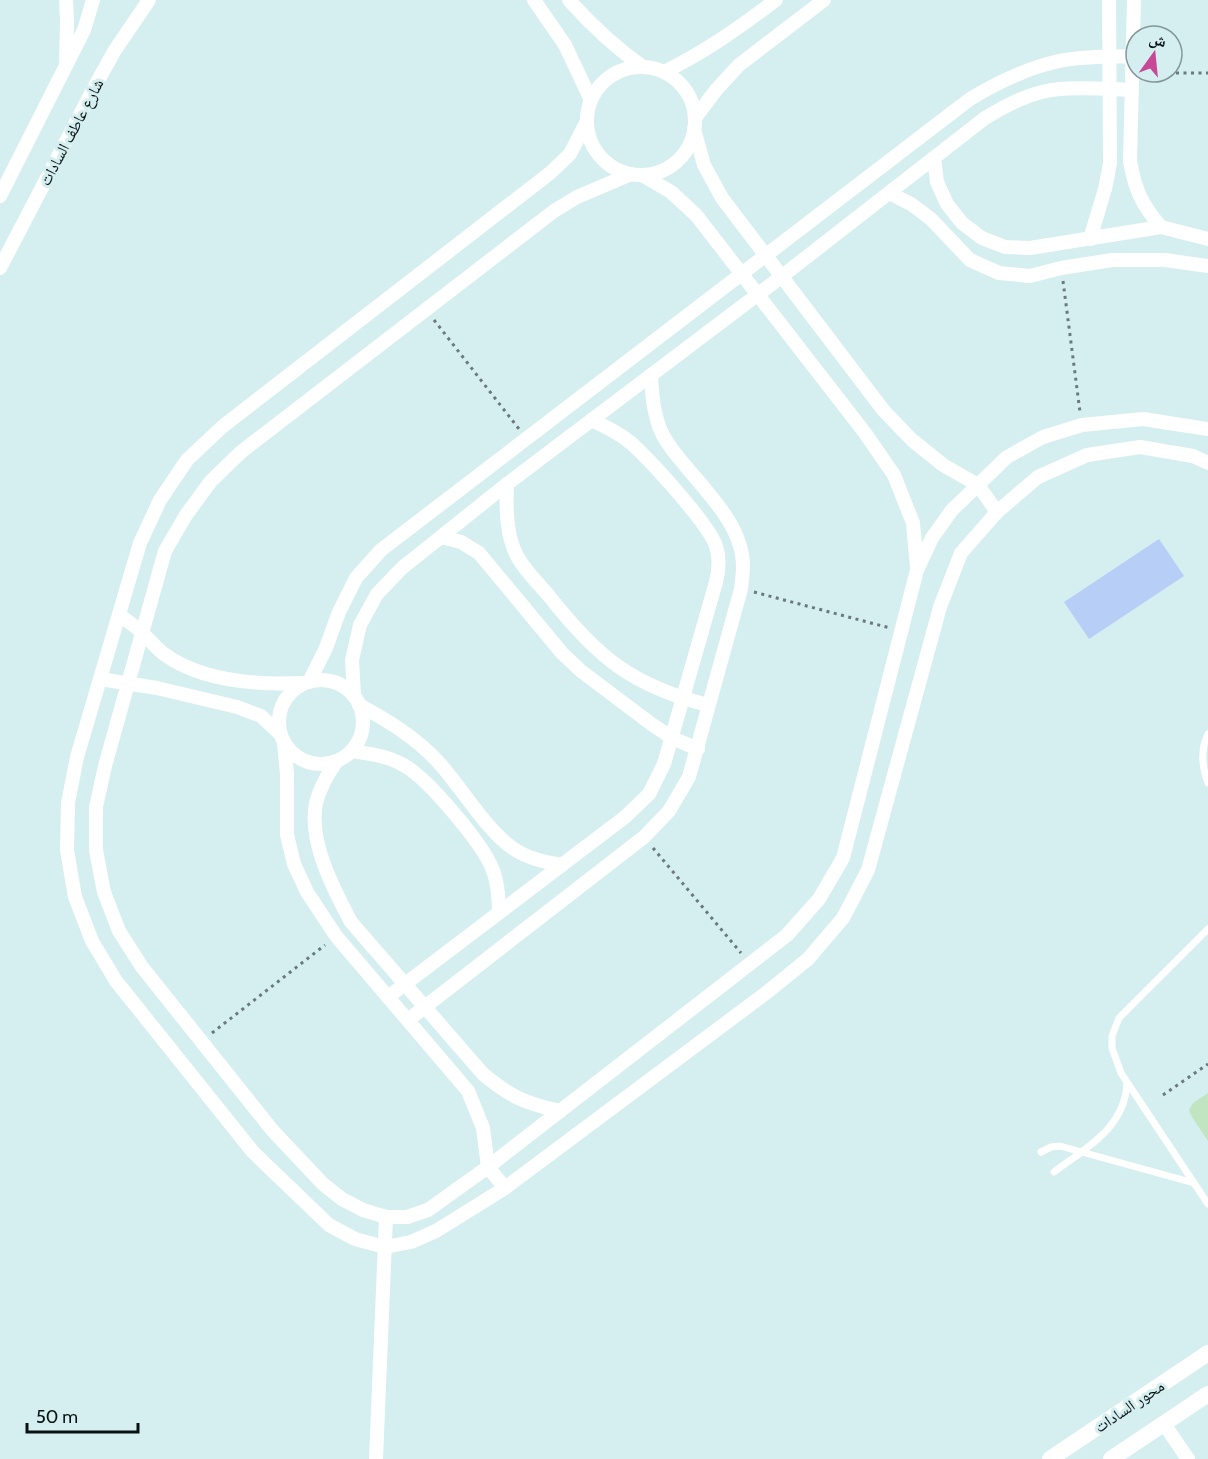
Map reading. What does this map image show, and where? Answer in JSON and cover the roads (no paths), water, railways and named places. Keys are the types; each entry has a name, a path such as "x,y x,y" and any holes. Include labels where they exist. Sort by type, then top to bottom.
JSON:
{"street":[{"path":"66,0 66,66"},
{"name":"شارع عاطف السادات","path":"0,196 84,30 93,0"},
{"name":"شارع عاطف السادات","path":"0,268 96,84 115,50 149,0"},
{"path":"534,0 565,45 591,100"},
{"path":"569,0 591,25 643,67"},
{"path":"664,72 694,58 776,0"},
{"path":"824,0 739,65 716,90 695,123 687,149 681,158 663,170 637,174 585,193 554,211 241,452 211,481 186,515 165,551 105,766 96,807 96,850 104,892 119,931 142,967 273,1131 323,1184 342,1199 363,1210 386,1217 408,1217 428,1210 488,1167 787,934 819,899 843,858 917,570 932,538 952,510 1007,457 1043,437 1082,425 1143,419 1208,429"},
{"path":"1090,239 1103,197 1110,163 1108,0"},
{"path":"1133,24 1134,0"},
{"path":"505,1188 488,1167 483,1128 468,1091 336,936 307,892 294,864 287,835 287,774 278,719 282,704 291,691 307,682 326,648 339,612 356,578 381,550 970,99 998,82 1060,61 1124,56"},
{"path":"997,512 978,485 943,465 912,440 891,418 722,198 704,165 692,104 686,91 664,72 643,67 612,75 603,82 591,100 587,121 570,154 550,173 222,428 187,460 160,500 140,543 77,757 68,803 67,850 75,897 92,941 116,981 253,1152 329,1225 356,1239 385,1247 411,1242 436,1232 505,1188 792,973 808,959 843,918 868,870 940,607 961,553 997,512 1038,477 1087,455 1140,447 1193,456 1208,463"},
{"path":"1132,84 1130,161 1134,185 1145,208 1161,227"},
{"path":"560,1111 532,1104 506,1093 483,1074 351,922 324,863 316,831 316,806 322,783 336,762 352,751 360,737 363,720 357,700 352,660 360,625 371,604 377,594 402,568 507,484 781,277 985,118 1017,101 1059,89 1132,90"},
{"path":"587,121 588,131 596,151 611,166 637,174 671,192 696,215 865,434 894,475 914,523 917,570"},
{"path":"934,158 937,182 947,204 962,223 982,238 1005,247 1030,248 1161,227 1208,239"},
{"path":"890,193 912,204 931,219 970,260 999,273 1030,276 1061,268 1112,260 1165,260 1208,266"},
{"path":"408,1020 644,837 669,811 689,777 741,589 744,564 737,537 723,513 665,440 657,420 652,397 651,375"},
{"path":"388,998 625,817 649,794 664,764 716,582 719,567 716,546 706,528 647,459 631,443 591,420"},
{"path":"507,484 509,533 518,556 575,630 607,659 634,677 662,692 708,705"},
{"path":"441,537 461,542 479,553 562,653 604,688 672,738 698,749"},
{"path":"119,615 164,654 191,669 243,682 273,685 321,680 345,687 357,700 416,741 440,764 513,848 537,860 562,865"},
{"path":"100,680 185,694 237,707 261,716 294,754 307,762 321,764 336,762"},
{"path":"352,751 380,755 405,766 428,783 480,847 492,867 498,890 499,913"},
{"path":"376,1459 386,1217"},
{"name":"محور السادات","path":"1050,1459 1208,1353"},
{"name":"محور السادات","path":"1111,1459 1208,1394"},
{"path":"1164,1424 1188,1459"}],"lane":[{"path":"1208,734 1203,756 1204,774 1208,783"},
{"path":"1208,929 1119,1018 1114,1027 1112,1048 1115,1060 1127,1083 1208,1204"},
{"path":"1054,1172 1098,1140 1115,1122 1125,1100 1127,1083"},
{"path":"1041,1152 1060,1146 1194,1183"}],"water":[{"path":"1159,539 1184,576 1089,639 1064,602"}]}
